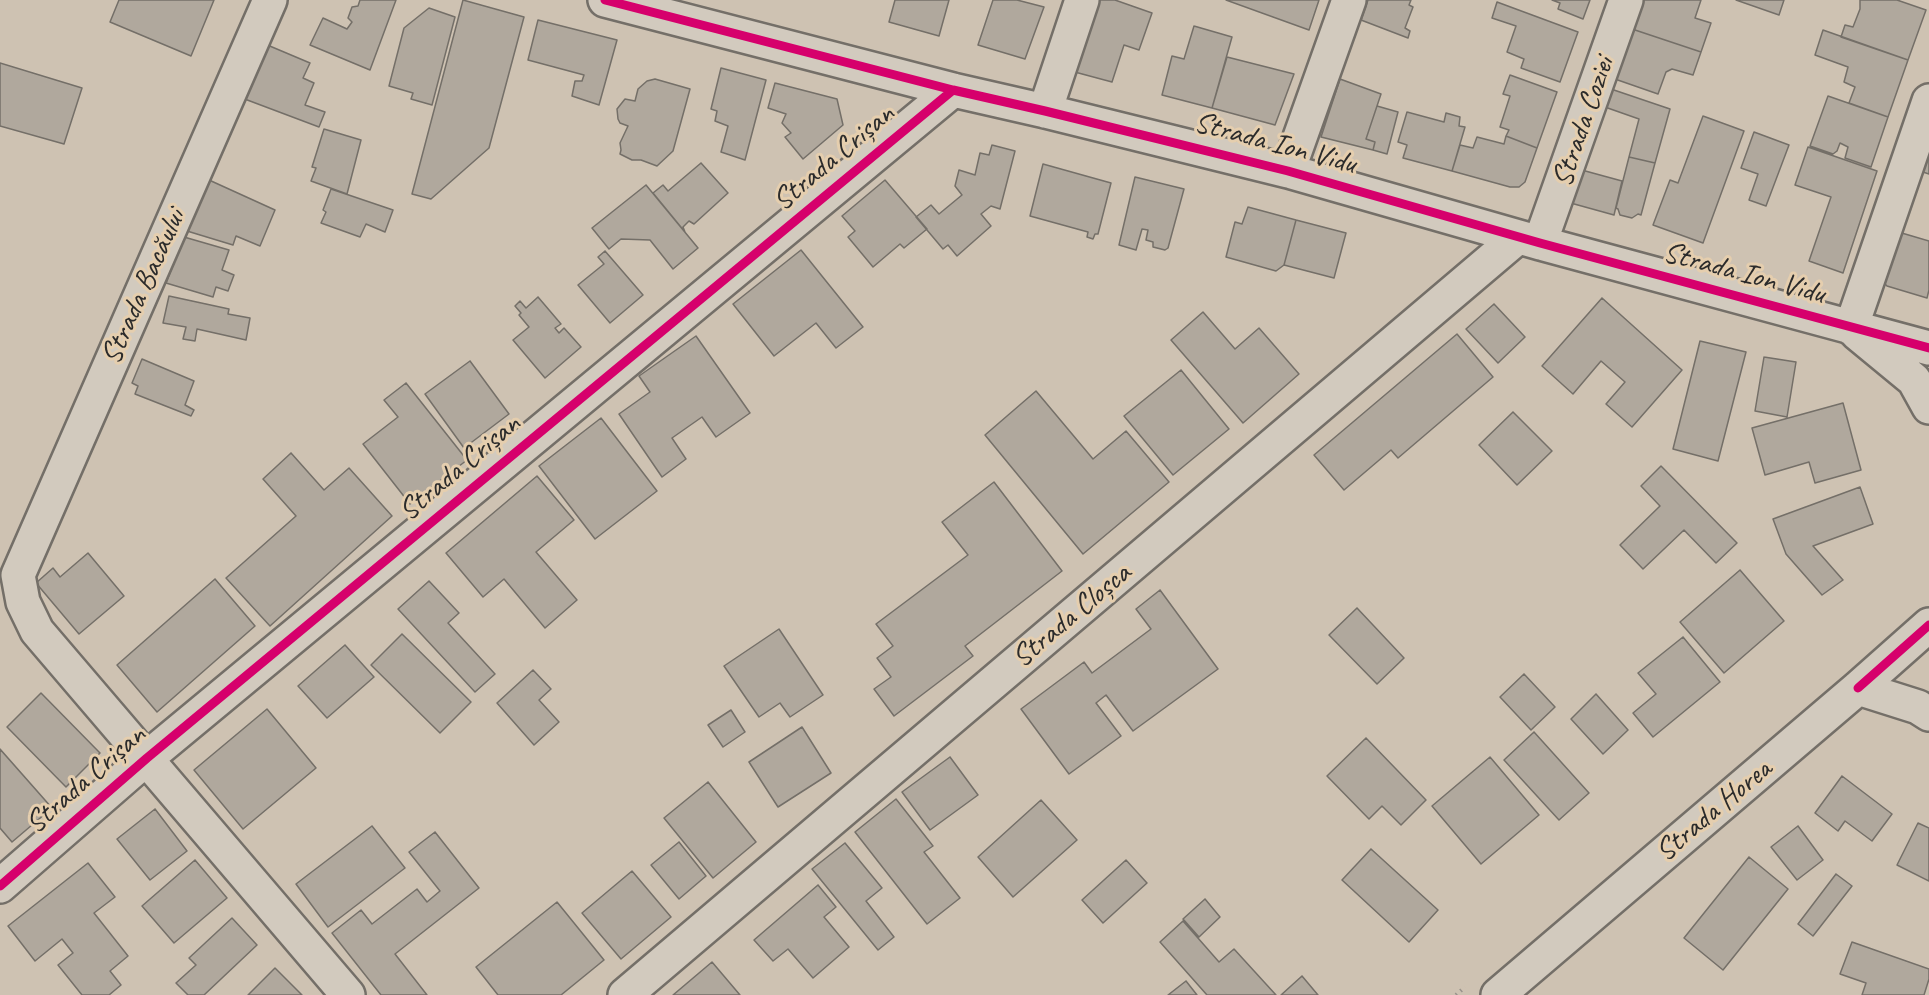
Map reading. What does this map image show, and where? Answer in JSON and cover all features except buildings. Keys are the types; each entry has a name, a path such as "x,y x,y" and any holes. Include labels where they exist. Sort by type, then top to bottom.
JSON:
{"street":[{"name":"Strada Bacăului","path":"147,758 37,631 23,602 18,575 270,0"},
{"name":"Strada Ion Vidu","path":"605,0 665,8 953,90 1288,171 1529,240 1929,348"},
{"path":"1045,111 1082,0"},
{"path":"1288,171 1349,0"},
{"name":"Strada Coziei","path":"1529,240 1626,0"},
{"name":"Strada Crișan","path":"0,886 147,758 953,90"},
{"path":"1851,328 1929,101"},
{"name":"Strada Cloșca","path":"626,995 1529,240"},
{"name":"Strada Ion Vidu","path":"1851,328 1914,380 1929,407"},
{"name":"Strada Horea","path":"1498,995 1929,625"},
{"path":"1858,688 1918,707 1929,714"},
{"path":"147,758 348,995"}],"cycle path":[{"path":"605,0 953,90 1288,171 1540,243 1929,348"},
{"path":"0,886 147,758 953,90"},
{"path":"1858,688 1929,625"}]}
